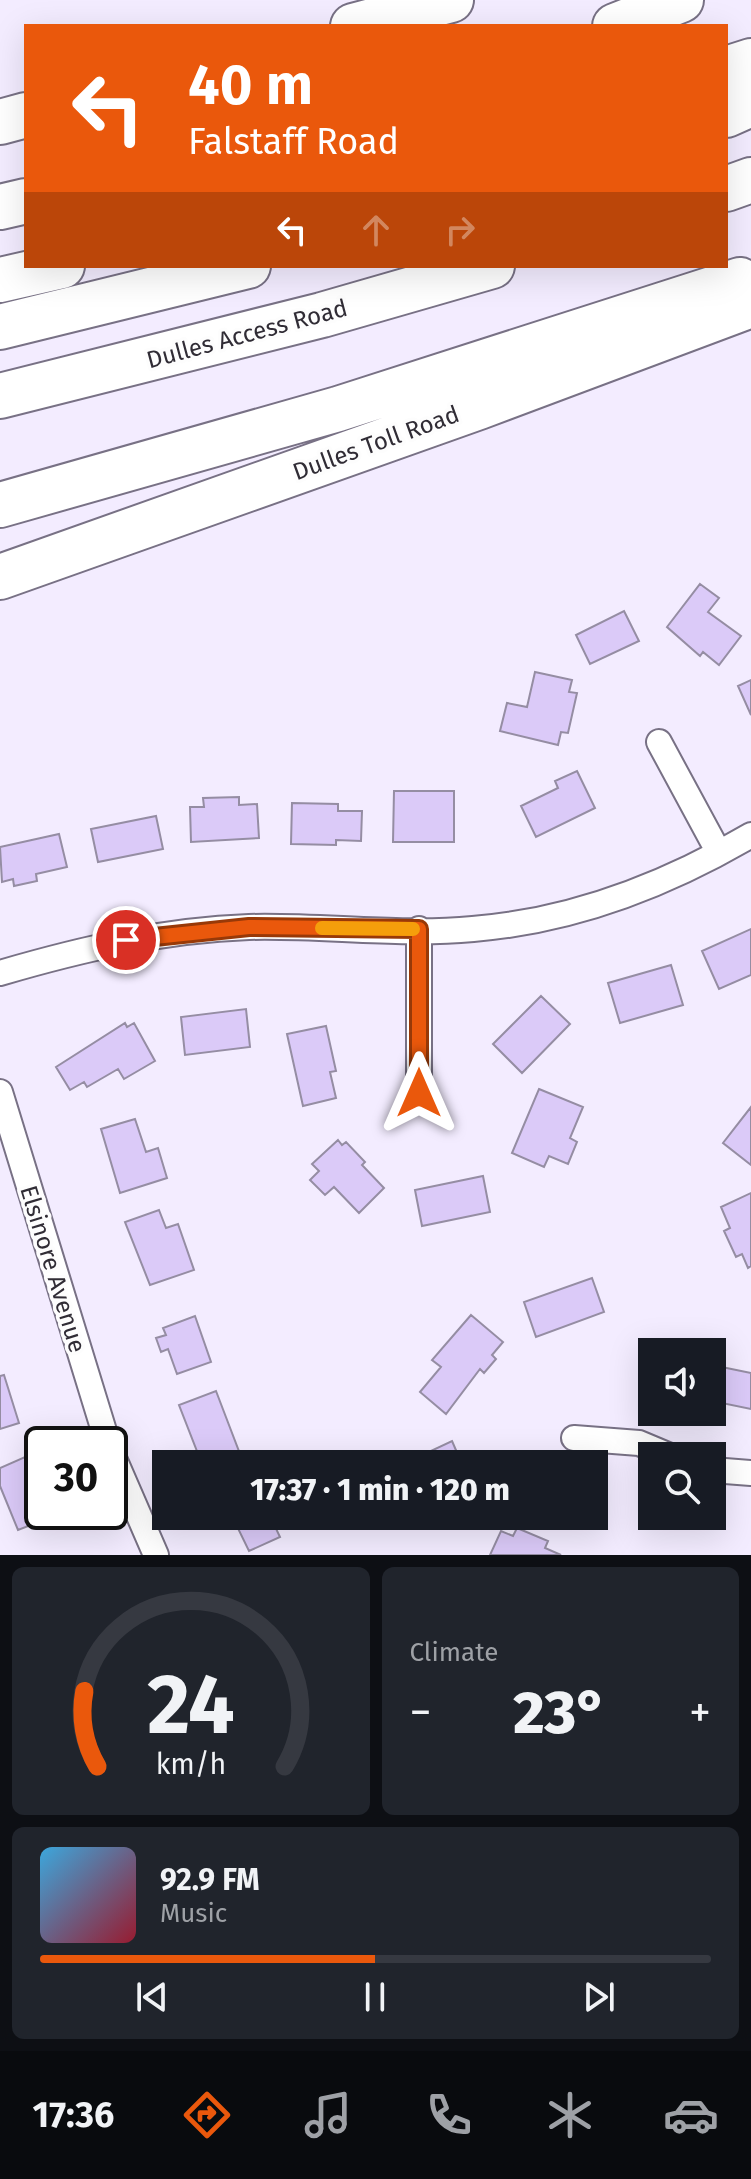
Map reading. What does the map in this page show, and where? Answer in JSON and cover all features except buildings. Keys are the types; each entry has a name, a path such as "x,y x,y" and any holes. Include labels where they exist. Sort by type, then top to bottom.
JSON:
{"highway":[{"path":"361,24 451,0"},
{"path":"620,24 681,0"},
{"path":"728,68 751,61"},
{"path":"728,114 751,104"},
{"path":"0,122 24,116"},
{"path":"728,188 751,180"},
{"path":"0,207 24,201"},
{"path":"0,280 53,268"},
{"path":"0,327 240,268"},
{"name":"Dulles Access Road","path":"0,396 322,315 485,268"},
{"path":"0,505 338,409 751,277"},
{"name":"Dulles Toll Road","path":"0,577 479,407 751,305"}],"street":[{"path":"659,742 719,853"},
{"path":"0,973 126,940 183,932 249,927 471,930 529,922 592,906 650,886 751,835"},
{"path":"419,929 419,1093"},
{"name":"Elsinore Avenue","path":"0,1092 103,1426"},
{"path":"574,1438 638,1443"},
{"path":"726,1471 751,1473"},
{"name":"Elsinore Avenue","path":"128,1490 156,1555"}],"slow traffic":[{"path":"322,928 413,929"}],"route":[{"path":"126,940 249,927 419,929 419,1093"}]}
